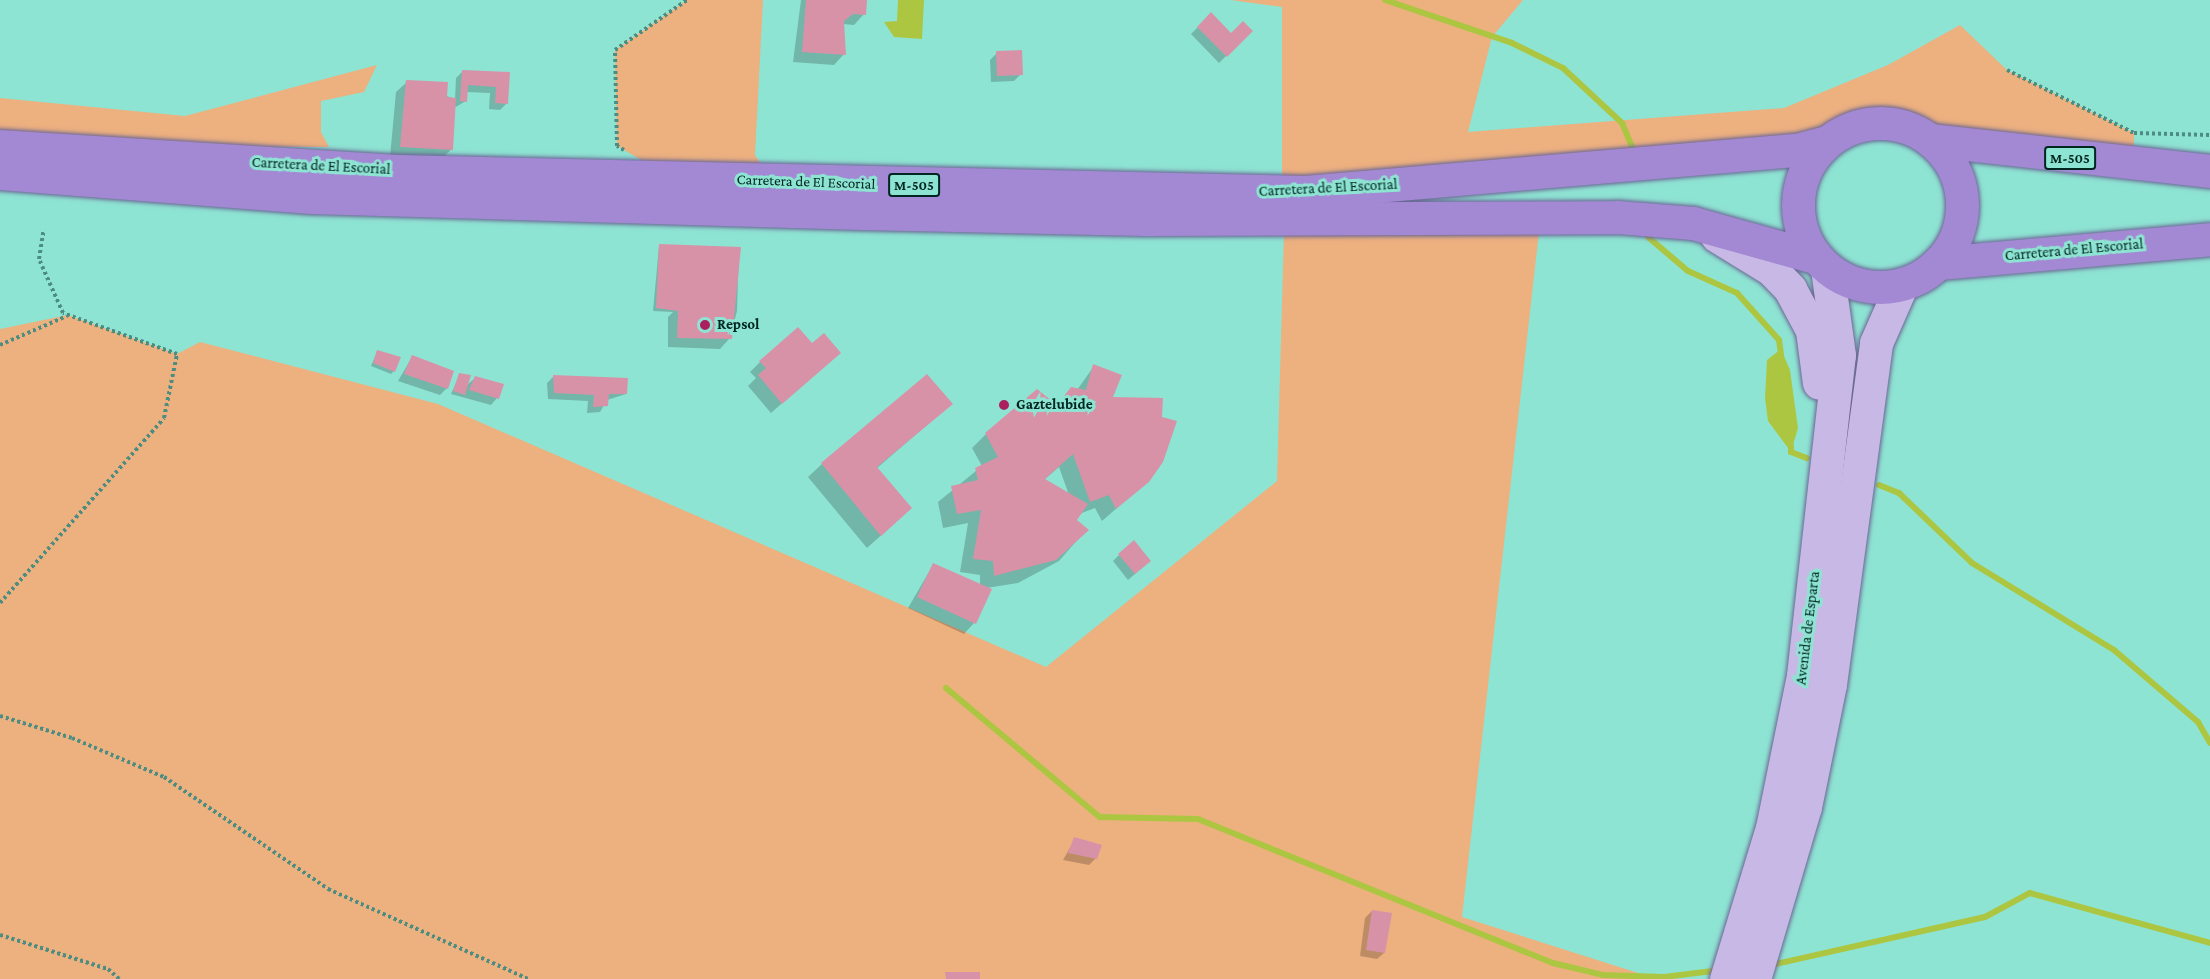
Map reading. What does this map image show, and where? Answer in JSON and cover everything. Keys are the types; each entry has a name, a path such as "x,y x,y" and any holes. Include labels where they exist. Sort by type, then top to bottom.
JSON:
{"highway":[{"name":"M-505","path":"1827,142 1874,123 1899,125 1930,140 2210,171"},
{"name":"M-505","path":"1821,263 1850,282 1902,284 1938,263 1951,246 1962,205 1951,163 1930,140"},
{"name":"Carretera de El Escorial","path":"0,146 399,171 1305,192 1797,150 1827,142"},
{"path":"1821,263 1797,210 1800,185 1827,142"},
{"name":"Carretera de El Escorial","path":"0,173 335,198 1145,219 1456,215 1693,223 1821,263"},
{"name":"Carretera de El Escorial","path":"1938,263 2210,239"}],"main road":[{"path":"1693,223 1771,268 1790,289 1812,330 1819,383 1816,559"},
{"name":"Avenida de Esparta","path":"1726,979 1750,907 1794,731 1839,355 1821,263"},
{"name":"Avenida de Esparta","path":"1754,979 1805,807 1830,684 1876,344 1902,284"}],"path":[{"path":"633,155 617,146 615,50 687,0"},
{"path":"2007,70 2134,133 2210,135"},
{"path":"0,603 164,418 177,354 68,315 39,259 44,229"},
{"path":"0,345 68,315"},
{"path":"0,716 72,738 164,777 328,889 528,979"},
{"path":"0,934 108,969 119,979"}],"shaded area":[{"path":"687,0 763,0 755,155 772,181 650,165 617,146 615,50"},
{"path":"898,0 924,0 922,39 894,37 884,22 897,21"},
{"path":"1231,0 1523,0 1492,37 1468,132 1784,108 1888,65 1960,25 2007,70 2134,133 2134,164 1937,126 1919,116 1899,125 1874,123 1827,142 1282,192 1282,7"},
{"path":"377,65 364,92 321,101 321,132 329,147 0,146 0,98 185,116"},
{"path":"1284,230 1539,232 1462,917 1657,979 0,979 0,329 68,315 177,354 200,342 438,404 1046,667 1277,481"},
{"path":"1781,349 1790,370 1798,428 1791,452 1768,421 1765,398 1767,360"}],"building":[{"path":"806,0 867,0 866,15 853,14 844,21 846,55 802,52"},
{"path":"1211,12 1231,33 1243,21 1253,31 1227,57 1197,27"},
{"path":"1022,50 1023,75 997,76 996,51"},
{"path":"462,70 510,72 508,104 495,103 496,87 468,85 467,102 460,101"},
{"path":"406,80 448,82 447,97 456,98 453,150 400,147"},
{"path":"659,244 741,247 732,339 677,338 678,311 656,308"},
{"path":"798,327 812,343 824,333 841,353 782,404 758,375 766,368 759,361"},
{"path":"377,350 401,357 395,372 373,363"},
{"path":"412,355 454,371 448,389 404,374"},
{"path":"1093,364 1122,375 1113,397 1163,398 1162,417 1177,421 1163,462 1149,482 1116,509 1109,495 1090,502 1073,454 1045,479 1088,504 1077,520 1089,530 1056,560 994,576 993,561 973,559 981,510 957,514 951,486 978,480 975,468 998,457 985,433 1037,389 1057,405 1071,387 1086,390"},
{"path":"459,373 471,375 465,395 453,391"},
{"path":"927,374 953,404 877,467 912,508 881,536 821,463"},
{"path":"553,375 628,378 627,394 609,394 608,406 593,407 594,395 554,393"},
{"path":"475,376 504,384 499,399 469,390"},
{"path":"1134,540 1151,561 1135,574 1118,554"},
{"path":"933,563 992,589 976,624 917,597"},
{"path":"1074,837 1102,845 1097,859 1068,853"},
{"path":"1372,910 1392,913 1385,953 1366,950"},
{"path":"945,972 980,972 980,979 946,979"}],"waterway":[{"path":"1385,0 1512,43 1563,68 1622,123 1632,146"},
{"path":"1648,237 1688,271 1737,293 1779,340 1781,355"},
{"path":"1791,446 1791,452 1807,458"},
{"path":"1879,485 1899,493 1972,563 2114,650 2198,722 2210,743"},
{"path":"946,688 1100,817 1198,819 1553,963 1603,975 1664,977 1713,971"},
{"path":"1776,964 1985,917 2030,893 2210,943"}],"place":[{"name":"Repsol","path":"705,325"},
{"name":"Gaztelubide","path":"1004,405"}]}
